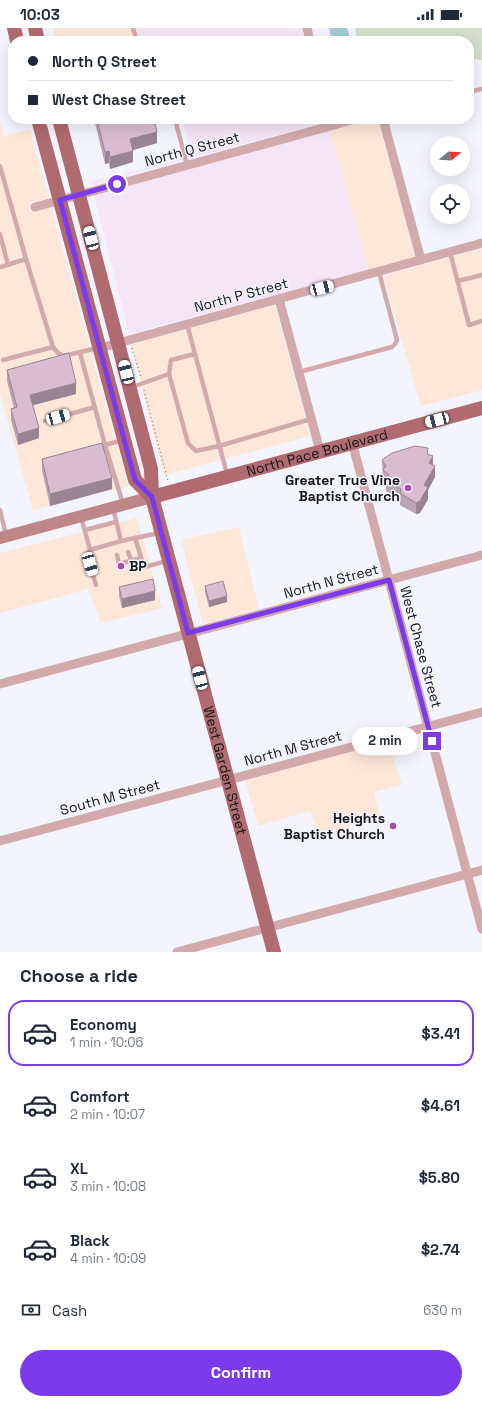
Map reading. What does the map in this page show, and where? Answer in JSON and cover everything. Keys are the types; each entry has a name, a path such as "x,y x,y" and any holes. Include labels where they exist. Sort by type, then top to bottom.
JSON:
{"main road":[{"path":"39,124 135,480 152,497"},
{"name":"West Garden Street","path":"60,124 151,469 152,497 168,561 274,952"},
{"name":"North Pace Boulevard","path":"152,497 482,408"},
{"path":"3,537 152,497"}],"street":[{"name":"North Q Street","path":"34,207 187,165 325,124"},
{"path":"384,124 421,260"},
{"name":"North P Street","path":"100,348 482,244"},
{"path":"279,300 320,451"},
{"name":"West Chase Street","path":"352,442 482,929"},
{"name":"North N Street","path":"0,684 482,556"},
{"name":"North M Street","path":"227,780 482,712"},
{"name":"South M Street","path":"0,841 227,780"},
{"path":"177,952 482,870"}],"lane":[{"path":"176,124 187,165"},
{"path":"0,166 26,260 53,347 63,356 100,348"},
{"path":"0,234 8,264"},
{"path":"450,252 469,325 482,321"},
{"path":"0,267 26,260"},
{"path":"298,372 392,347 395,344 396,340 379,272"},
{"path":"458,281 482,275"},
{"path":"187,324 227,476"},
{"path":"3,360 53,347"},
{"path":"80,353 105,445 118,506 116,522 124,542"},
{"path":"195,354 171,360 169,374 188,443 196,451 219,446 311,419"},
{"path":"130,388 169,374"},
{"path":"45,421 95,407"},
{"path":"91,449 124,440"},
{"path":"0,510 3,537"},
{"path":"81,516 90,550 87,554 96,585"},
{"path":"85,530 116,522"},
{"path":"90,550 161,533"},
{"path":"135,538 144,567 168,561"},
{"path":"128,552 131,560"},
{"path":"117,555 119,564 141,558"}],"shaded area":[{"path":"53,28 137,28 139,36 55,36"},
{"path":"137,28 301,28 303,36 139,36"},
{"path":"0,119 4,136 30,129 49,198 29,203 30,212 51,207 128,486 33,510 0,394"},
{"path":"183,124 319,124 92,185 91,181 192,157"},
{"path":"357,124 379,124 415,257 368,270 330,131"},
{"path":"330,131 368,270 129,334 94,195"},
{"path":"482,248 482,390 421,406 383,276"},
{"path":"275,305 310,436 164,475 131,344"},
{"path":"137,518 162,608 101,623 88,589 0,613 0,553"},
{"path":"239,527 259,609 203,624 181,540"},
{"path":"388,742 402,785 374,792 380,818 319,834 310,811 258,826 245,780"}],"green space":[{"path":"355,28 482,28 482,60 474,59 474,36 357,36"}],"water":[{"path":"329,28 347,28 349,36 331,36"}],"building":[{"path":"98,124 155,124 157,132 130,139 133,151 110,157 109,151 105,152"},
{"path":"69,353 76,383 30,395 39,428 18,434 11,409 17,407 7,370"},
{"path":"102,443 112,478 50,494 42,459"},
{"name":"Greater True Vine Baptist Church","path":"415,446 428,448 427,454 433,456 429,463 435,466 424,485 428,487 420,501 416,503 400,493 401,489 386,480 389,475 383,470 386,466 382,460 392,453"},
{"path":"153,579 155,591 122,599 119,587"},
{"path":"223,581 227,596 209,601 205,586"}],"place":[{"name":"Greater True Vine Baptist Church","path":"408,488"},
{"name":"BP","path":"121,566"},
{"name":"Heights Baptist Church","path":"393,826"}],"route":[{"path":"117,184 60,200 135,480 152,497 188,633 389,580 432,741"}]}
